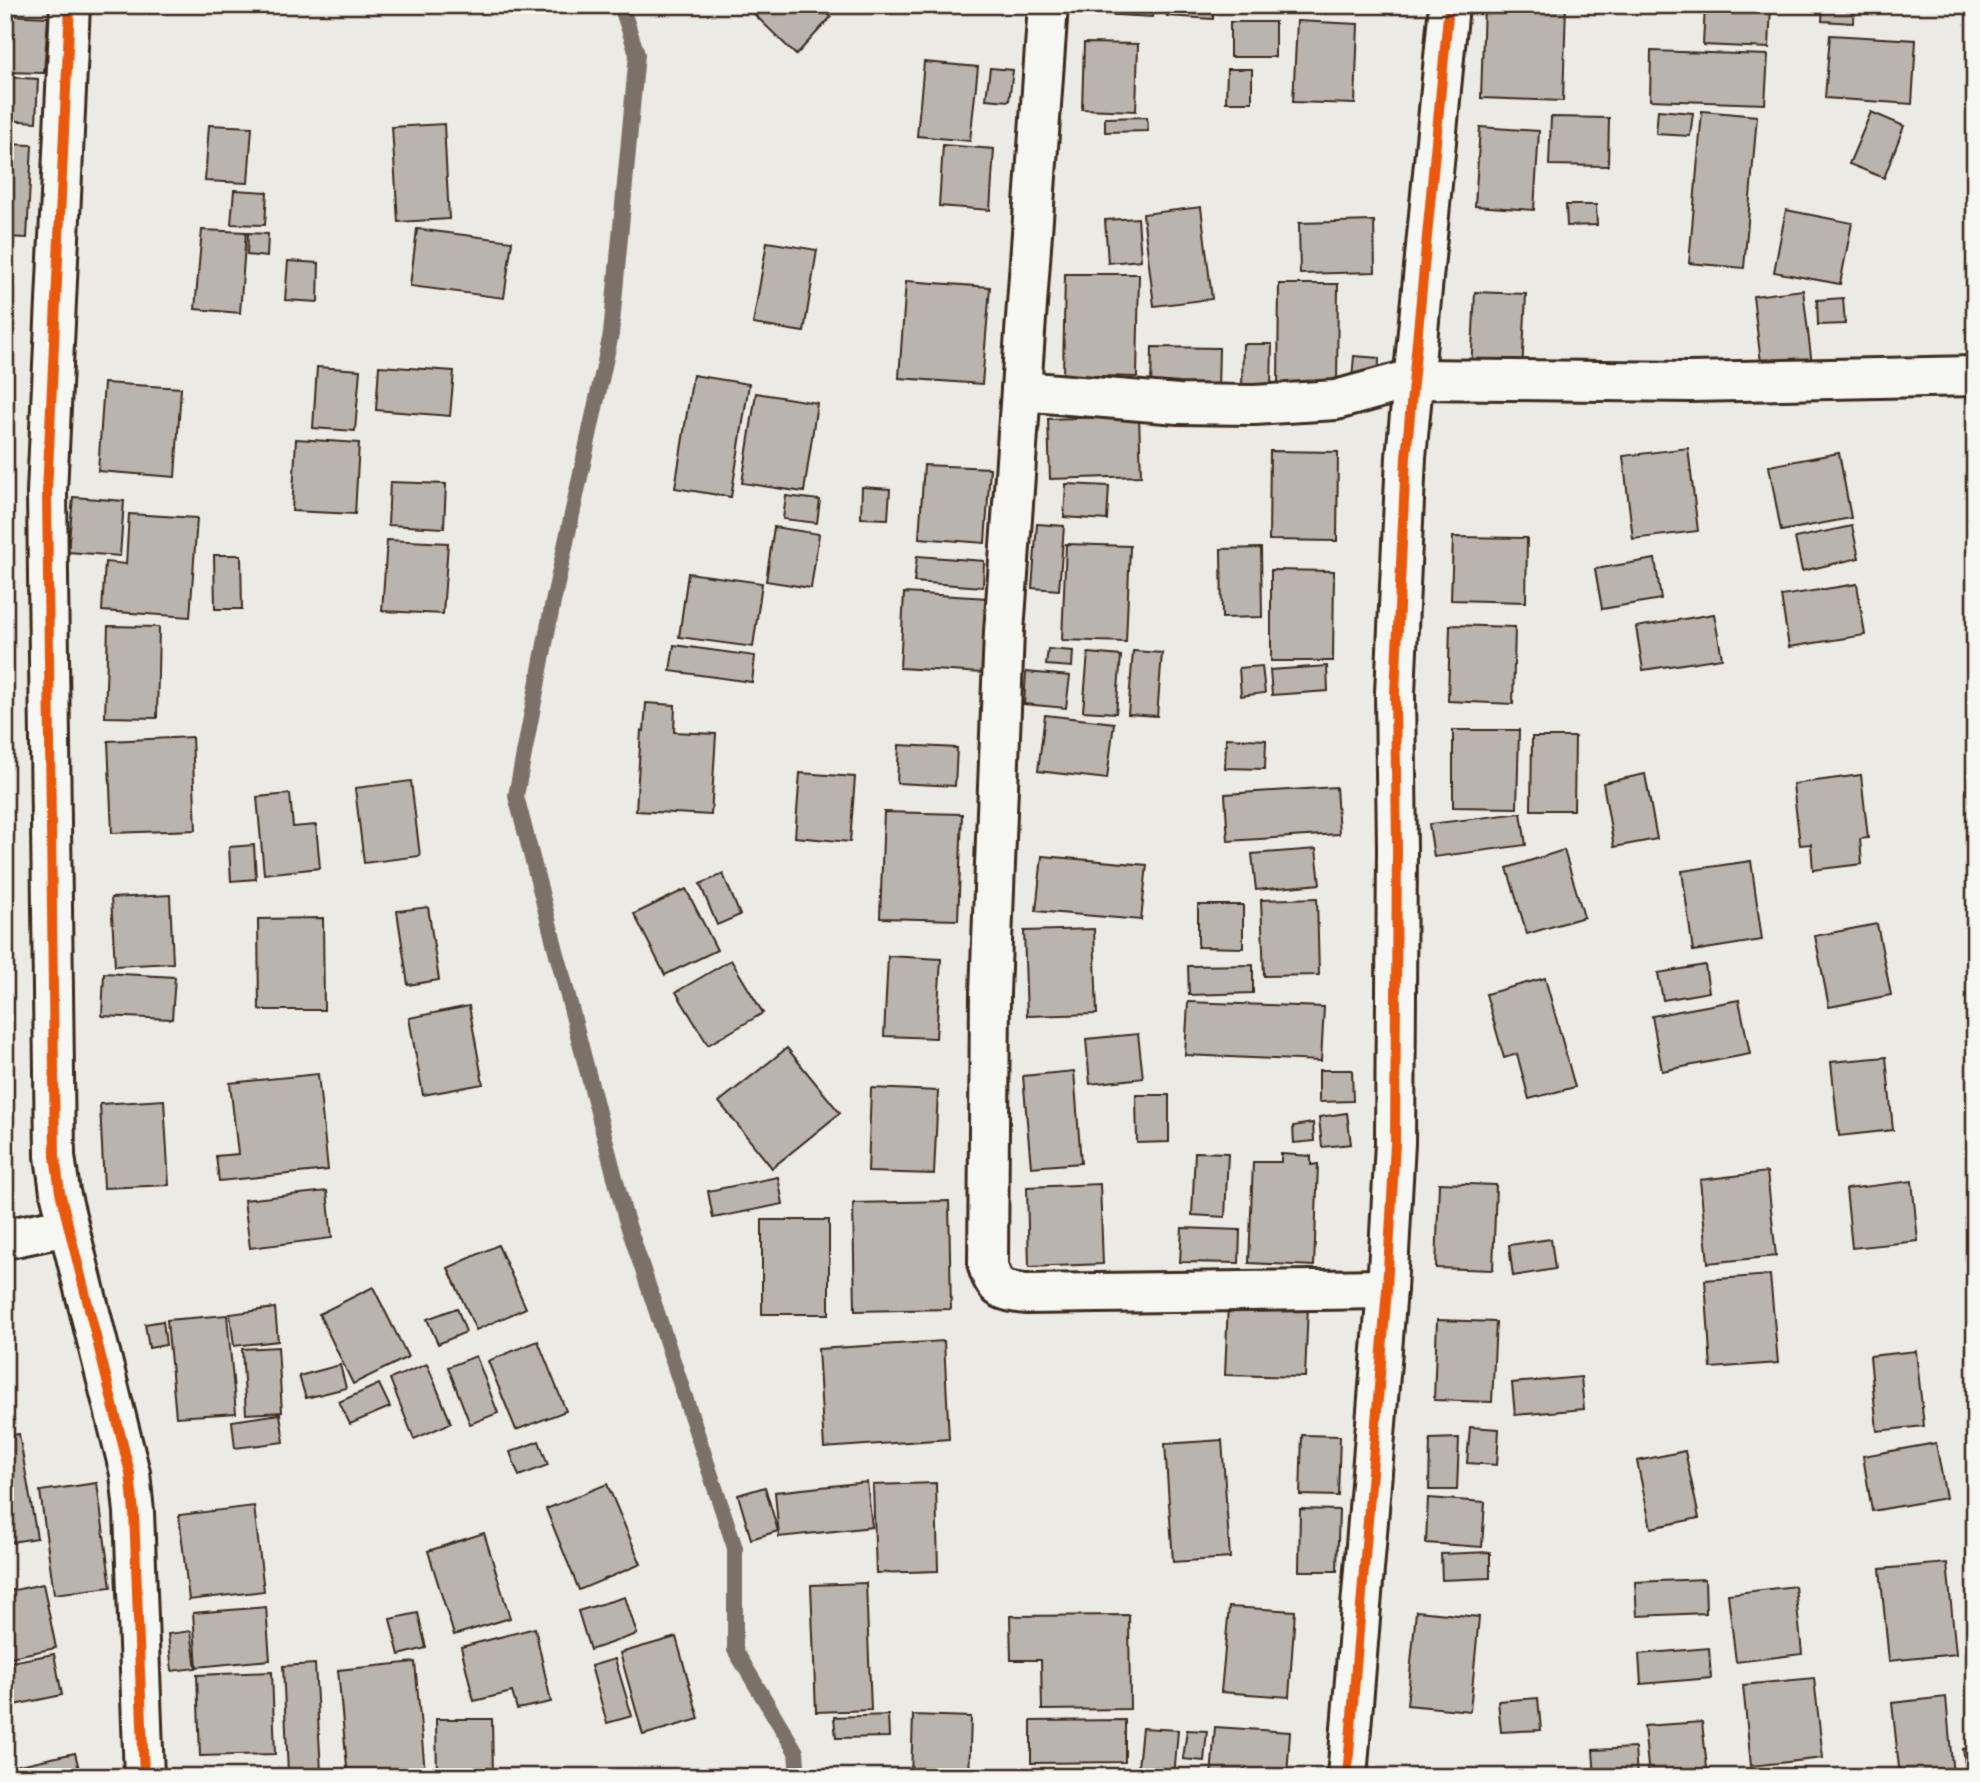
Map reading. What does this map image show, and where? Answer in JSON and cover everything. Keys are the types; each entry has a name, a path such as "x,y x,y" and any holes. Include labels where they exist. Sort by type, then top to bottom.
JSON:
{"street":[{"path":"70,5 47,492 55,1156 68,1226 130,1473 134,1512 144,1777"},
{"path":"1048,5 1003,632 990,993 988,1266 993,1282 1004,1291 1026,1294 1387,1289"},
{"path":"1348,1777 1387,1289 1395,1143 1395,693 1406,457 1449,5"},
{"path":"1021,391 1178,404 1254,405 1336,400 1412,379 1690,382 1975,376"},
{"path":"5,1239 68,1226"}],"building":[{"path":"819,5 831,17 796,55 747,7"},
{"path":"1084,5 1153,5 1152,17 1084,13"},
{"path":"1168,5 1214,5 1213,19 1167,16"},
{"path":"1338,5 1379,5 1379,11 1338,8"},
{"path":"1484,5 1566,5 1563,101 1481,98"},
{"path":"1705,5 1771,5 1769,48 1703,45"},
{"path":"1823,5 1854,5 1853,23 1822,21"},
{"path":"5,15 48,17 44,73 5,72"},
{"path":"1297,21 1358,24 1355,104 1293,102"},
{"path":"1230,22 1275,22 1275,57 1230,57"},
{"path":"1830,35 1916,40 1912,104 1825,98"},
{"path":"1084,43 1138,44 1136,111 1082,109"},
{"path":"1651,51 1768,55 1765,104 1650,100"},
{"path":"924,62 978,67 970,141 917,136"},
{"path":"990,68 1013,70 1009,101 986,99"},
{"path":"1227,69 1252,69 1252,102 1226,102"},
{"path":"5,77 38,79 36,122 5,120"},
{"path":"1658,110 1693,113 1690,136 1656,134"},
{"path":"1702,111 1757,116 1744,268 1689,263"},
{"path":"1871,112 1904,126 1884,178 1849,164"},
{"path":"1147,117 1148,131 1105,132 1105,118"},
{"path":"1551,117 1609,118 1608,166 1549,165"},
{"path":"444,124 449,219 398,222 392,127"},
{"path":"209,125 252,127 248,183 205,181"},
{"path":"1480,127 1539,131 1534,210 1475,206"},
{"path":"5,144 32,145 27,238 5,237"},
{"path":"943,145 994,149 990,210 939,206"},
{"path":"234,190 267,192 265,225 231,224"},
{"path":"1566,205 1596,205 1597,225 1567,226"},
{"path":"1201,207 1212,299 1154,306 1143,214"},
{"path":"1786,210 1852,223 1840,284 1774,272"},
{"path":"1138,218 1141,260 1108,263 1105,220"},
{"path":"1374,221 1375,272 1300,274 1299,223"},
{"path":"417,229 512,241 504,298 410,286"},
{"path":"202,230 246,232 240,313 195,309"},
{"path":"248,233 268,234 267,257 247,255"},
{"path":"767,242 817,250 804,332 753,324"},
{"path":"288,261 319,263 318,302 285,300"},
{"path":"1065,274 1139,274 1137,377 1063,375"},
{"path":"906,281 990,287 982,384 899,378"},
{"path":"1279,284 1338,284 1337,387 1278,387"},
{"path":"1803,290 1812,365 1762,371 1753,296"},
{"path":"1475,292 1526,294 1522,373 1471,371"},
{"path":"1843,298 1845,324 1818,325 1817,300"},
{"path":"1243,344 1272,344 1271,387 1242,387"},
{"path":"1152,347 1219,348 1218,389 1151,388"},
{"path":"1354,356 1379,358 1378,381 1352,379"},
{"path":"379,366 454,371 450,416 376,410"},
{"path":"317,367 360,370 355,431 313,428"},
{"path":"693,375 749,384 731,497 675,488"},
{"path":"104,383 181,388 175,477 98,471"},
{"path":"756,393 817,403 804,492 742,483"},
{"path":"1139,416 1141,476 1050,479 1048,419"},
{"path":"296,439 359,443 355,514 292,511"},
{"path":"1688,448 1698,531 1633,539 1623,456"},
{"path":"1270,451 1338,452 1337,541 1269,540"},
{"path":"1839,453 1851,518 1781,531 1769,466"},
{"path":"924,465 990,468 985,543 919,538"},
{"path":"390,482 446,484 444,528 388,525"},
{"path":"1066,484 1109,486 1107,520 1064,517"},
{"path":"1968,486 1975,486 1975,513 1969,513"},
{"path":"862,487 890,489 888,519 861,518"},
{"path":"786,496 820,500 817,523 783,519"},
{"path":"73,497 124,501 120,556 68,552"},
{"path":"129,514 197,518 190,617 102,611 105,562 126,564"},
{"path":"1037,524 1064,526 1059,590 1032,588"},
{"path":"1852,526 1859,558 1802,571 1795,538"},
{"path":"774,527 819,534 811,588 766,581"},
{"path":"1453,537 1527,538 1526,602 1451,600"},
{"path":"387,540 448,543 443,614 382,611"},
{"path":"1066,544 1130,546 1126,642 1062,640"},
{"path":"1261,548 1262,617 1222,618 1221,549"},
{"path":"214,555 241,555 242,609 215,609"},
{"path":"917,556 984,561 983,587 914,582"},
{"path":"1655,559 1661,599 1602,609 1595,569"},
{"path":"1271,570 1334,571 1333,661 1271,661"},
{"path":"688,573 762,583 753,647 679,637"},
{"path":"1857,584 1865,635 1789,647 1781,596"},
{"path":"904,593 988,598 983,673 900,668"},
{"path":"1714,614 1722,658 1643,670 1636,627"},
{"path":"1450,625 1515,627 1513,704 1448,701"},
{"path":"108,626 159,627 157,718 105,717"},
{"path":"674,645 755,656 752,682 670,671"},
{"path":"1048,649 1073,651 1072,667 1046,665"},
{"path":"1133,651 1162,653 1157,716 1128,714"},
{"path":"1088,653 1121,656 1116,713 1083,711"},
{"path":"1262,666 1265,693 1241,696 1239,668"},
{"path":"1327,666 1328,691 1272,695 1270,670"},
{"path":"1026,672 1070,676 1066,708 1024,704"},
{"path":"646,703 675,705 674,732 716,734 711,815 636,811 641,730 644,731"},
{"path":"1045,715 1114,723 1107,779 1038,771"},
{"path":"1453,730 1519,730 1517,808 1453,807"},
{"path":"192,737 196,830 112,833 108,741"},
{"path":"1532,737 1575,737 1574,810 1531,810"},
{"path":"1226,738 1266,740 1265,769 1225,768"},
{"path":"899,745 957,748 955,786 897,783"},
{"path":"800,773 855,777 850,842 795,837"},
{"path":"1645,774 1657,839 1614,847 1603,783"},
{"path":"1861,775 1868,838 1860,839 1862,864 1813,870 1811,844 1800,845 1793,784"},
{"path":"411,781 420,856 364,863 355,788"},
{"path":"1336,787 1339,834 1228,841 1225,794"},
{"path":"290,794 293,827 316,825 320,868 264,874 257,797"},
{"path":"884,812 962,814 958,920 880,918"},
{"path":"1521,813 1526,845 1434,857 1429,824"},
{"path":"254,845 256,879 231,881 229,847"},
{"path":"1316,849 1320,884 1256,890 1252,854"},
{"path":"1564,850 1584,917 1527,934 1507,868"},
{"path":"1042,856 1147,865 1141,920 1036,911"},
{"path":"1751,861 1762,940 1693,951 1682,871"},
{"path":"723,874 740,915 717,925 700,884"},
{"path":"686,889 717,950 665,975 634,914"},
{"path":"170,895 173,963 115,966 111,898"},
{"path":"1317,898 1319,975 1264,976 1261,900"},
{"path":"1198,905 1243,905 1243,948 1198,947"},
{"path":"428,907 439,980 408,985 397,911"},
{"path":"323,918 324,1010 259,1010 258,919"},
{"path":"1877,924 1891,995 1829,1007 1815,936"},
{"path":"1094,929 1097,1014 1027,1016 1024,931"},
{"path":"888,956 941,959 936,1038 884,1036"},
{"path":"731,960 763,1013 708,1045 676,992"},
{"path":"1253,965 1253,993 1189,995 1188,966"},
{"path":"1705,965 1709,992 1663,1000 1658,973"},
{"path":"104,973 175,977 172,1019 102,1016"},
{"path":"1545,978 1575,1087 1529,1099 1517,1054 1504,1058 1486,994"},
{"path":"1739,1000 1750,1054 1662,1071 1652,1016"},
{"path":"1188,1002 1324,1007 1321,1061 1185,1055"},
{"path":"469,1006 483,1084 423,1095 409,1018"},
{"path":"1138,1034 1143,1078 1090,1084 1086,1039"},
{"path":"787,1048 840,1113 772,1168 719,1102"},
{"path":"1886,1057 1893,1130 1839,1136 1831,1062"},
{"path":"1319,1070 1352,1070 1353,1101 1319,1102"},
{"path":"1074,1071 1081,1163 1031,1167 1023,1076"},
{"path":"318,1074 328,1170 219,1181 216,1156 238,1154 230,1083"},
{"path":"871,1088 938,1091 934,1174 868,1172"},
{"path":"1136,1095 1169,1095 1169,1142 1137,1143"},
{"path":"164,1100 169,1185 104,1188 100,1104"},
{"path":"1347,1113 1351,1144 1322,1147 1319,1117"},
{"path":"1313,1123 1314,1141 1294,1143 1293,1126"},
{"path":"1195,1152 1228,1153 1225,1217 1192,1215"},
{"path":"1281,1154 1311,1156 1311,1165 1318,1164 1314,1266 1249,1263 1253,1162 1281,1162"},
{"path":"1767,1172 1776,1256 1708,1263 1700,1180"},
{"path":"778,1177 783,1204 713,1218 708,1191"},
{"path":"1912,1181 1918,1241 1852,1248 1846,1189"},
{"path":"1439,1183 1496,1185 1493,1270 1436,1268"},
{"path":"1100,1184 1103,1264 1029,1267 1027,1187"},
{"path":"327,1191 332,1238 250,1248 244,1200"},
{"path":"949,1201 951,1309 855,1311 853,1203"},
{"path":"762,1220 829,1220 829,1314 762,1314"},
{"path":"1182,1228 1240,1230 1239,1263 1180,1262"},
{"path":"1551,1239 1555,1269 1513,1276 1509,1245"},
{"path":"498,1245 526,1308 476,1330 448,1268"},
{"path":"1770,1275 1778,1363 1711,1368 1705,1280"},
{"path":"373,1287 408,1357 353,1384 319,1314"},
{"path":"1228,1303 1308,1305 1305,1377 1225,1375"},
{"path":"275,1308 278,1341 234,1346 230,1314"},
{"path":"457,1308 466,1332 438,1344 427,1319"},
{"path":"227,1315 236,1413 176,1417 167,1320"},
{"path":"1437,1320 1496,1322 1492,1402 1434,1400"},
{"path":"163,1321 166,1345 149,1348 145,1324"},
{"path":"538,1341 566,1411 516,1430 488,1361"},
{"path":"944,1341 949,1439 824,1448 818,1349"},
{"path":"278,1347 282,1412 246,1414 242,1349"},
{"path":"1916,1351 1924,1426 1877,1431 1870,1356"},
{"path":"476,1356 498,1413 470,1424 448,1367"},
{"path":"427,1364 451,1423 414,1439 390,1379"},
{"path":"340,1365 346,1388 306,1398 299,1376"},
{"path":"1581,1377 1584,1409 1515,1415 1512,1383"},
{"path":"379,1384 390,1407 350,1424 339,1402"},
{"path":"280,1414 284,1442 235,1448 232,1421"},
{"path":"1470,1427 1499,1429 1497,1465 1467,1463"},
{"path":"19,1434 37,1538 5,1543 5,1436"},
{"path":"1302,1435 1340,1436 1338,1496 1300,1495"},
{"path":"1459,1438 1457,1490 1429,1490 1430,1439"},
{"path":"1222,1440 1230,1558 1173,1562 1165,1444"},
{"path":"539,1441 548,1465 519,1476 510,1452"},
{"path":"1936,1443 1946,1498 1872,1511 1863,1456"},
{"path":"1685,1451 1699,1518 1651,1528 1637,1461"},
{"path":"867,1482 872,1527 779,1537 775,1492"},
{"path":"97,1483 111,1587 54,1594 40,1491"},
{"path":"936,1483 938,1571 876,1573 873,1485"},
{"path":"607,1484 641,1564 579,1590 546,1509"},
{"path":"765,1487 778,1531 751,1539 738,1495"},
{"path":"1428,1498 1485,1502 1482,1547 1426,1543"},
{"path":"254,1506 264,1591 189,1600 179,1515"},
{"path":"1300,1509 1339,1510 1337,1571 1299,1571"},
{"path":"484,1533 510,1618 454,1635 428,1551"},
{"path":"1490,1552 1490,1578 1442,1580 1441,1554"},
{"path":"1947,1563 1956,1654 1889,1661 1880,1569"},
{"path":"1705,1579 1706,1613 1637,1616 1635,1582"},
{"path":"866,1583 871,1710 816,1712 811,1585"},
{"path":"43,1584 56,1648 5,1658 5,1592"},
{"path":"1795,1586 1802,1654 1736,1662 1728,1594"},
{"path":"625,1597 637,1634 590,1650 578,1611"},
{"path":"266,1607 270,1660 197,1667 193,1613"},
{"path":"1229,1607 1295,1611 1289,1697 1221,1692"},
{"path":"1416,1611 1479,1617 1470,1711 1407,1705"},
{"path":"418,1613 426,1648 399,1655 390,1619"},
{"path":"1129,1615 1130,1709 1042,1710 1041,1660 1011,1660 1010,1616"},
{"path":"535,1628 551,1702 517,1709 512,1692 474,1701 461,1647"},
{"path":"191,1631 196,1668 172,1671 168,1634"},
{"path":"676,1637 699,1719 643,1735 620,1653"},
{"path":"1709,1648 1711,1678 1641,1684 1639,1654"},
{"path":"54,1654 62,1695 5,1707 5,1663"},
{"path":"615,1659 632,1716 607,1723 591,1666"},
{"path":"415,1662 425,1772 348,1777 338,1670"},
{"path":"315,1664 321,1771 288,1773 283,1666"},
{"path":"272,1672 275,1754 200,1756 197,1675"},
{"path":"1814,1678 1823,1758 1751,1766 1743,1685"},
{"path":"1946,1697 1953,1776 1900,1777 1892,1703"},
{"path":"1538,1698 1541,1730 1501,1732 1498,1701"},
{"path":"888,1715 889,1737 836,1738 834,1717"},
{"path":"913,1715 971,1717 969,1777 911,1777"},
{"path":"436,1719 492,1719 493,1777 437,1777"},
{"path":"1125,1720 1125,1762 1031,1763 1031,1721"},
{"path":"1702,1722 1708,1777 1649,1777 1644,1726"},
{"path":"1215,1727 1290,1732 1287,1777 1211,1777"},
{"path":"1142,1728 1178,1730 1174,1777 1137,1777"},
{"path":"1187,1730 1207,1731 1204,1761 1183,1759"},
{"path":"1635,1748 1637,1777 1595,1777 1593,1750"},
{"path":"1975,1748 1975,1777 1967,1777 1963,1749"},
{"path":"75,1753 81,1777 5,1777 5,1768"},
{"path":"1032,1770 1123,1770 1123,1777 1032,1777"}],"waterway":[{"path":"621,5 637,54 611,334 552,607 516,796 625,1216 735,1548 735,1650 796,1752 798,1777"}],"cycle path":[{"path":"70,5 47,492 55,1156 60,1192 130,1473 134,1512 144,1777"},
{"path":"1347,1777 1387,1289 1395,1143 1395,693 1406,457 1449,5"}]}
